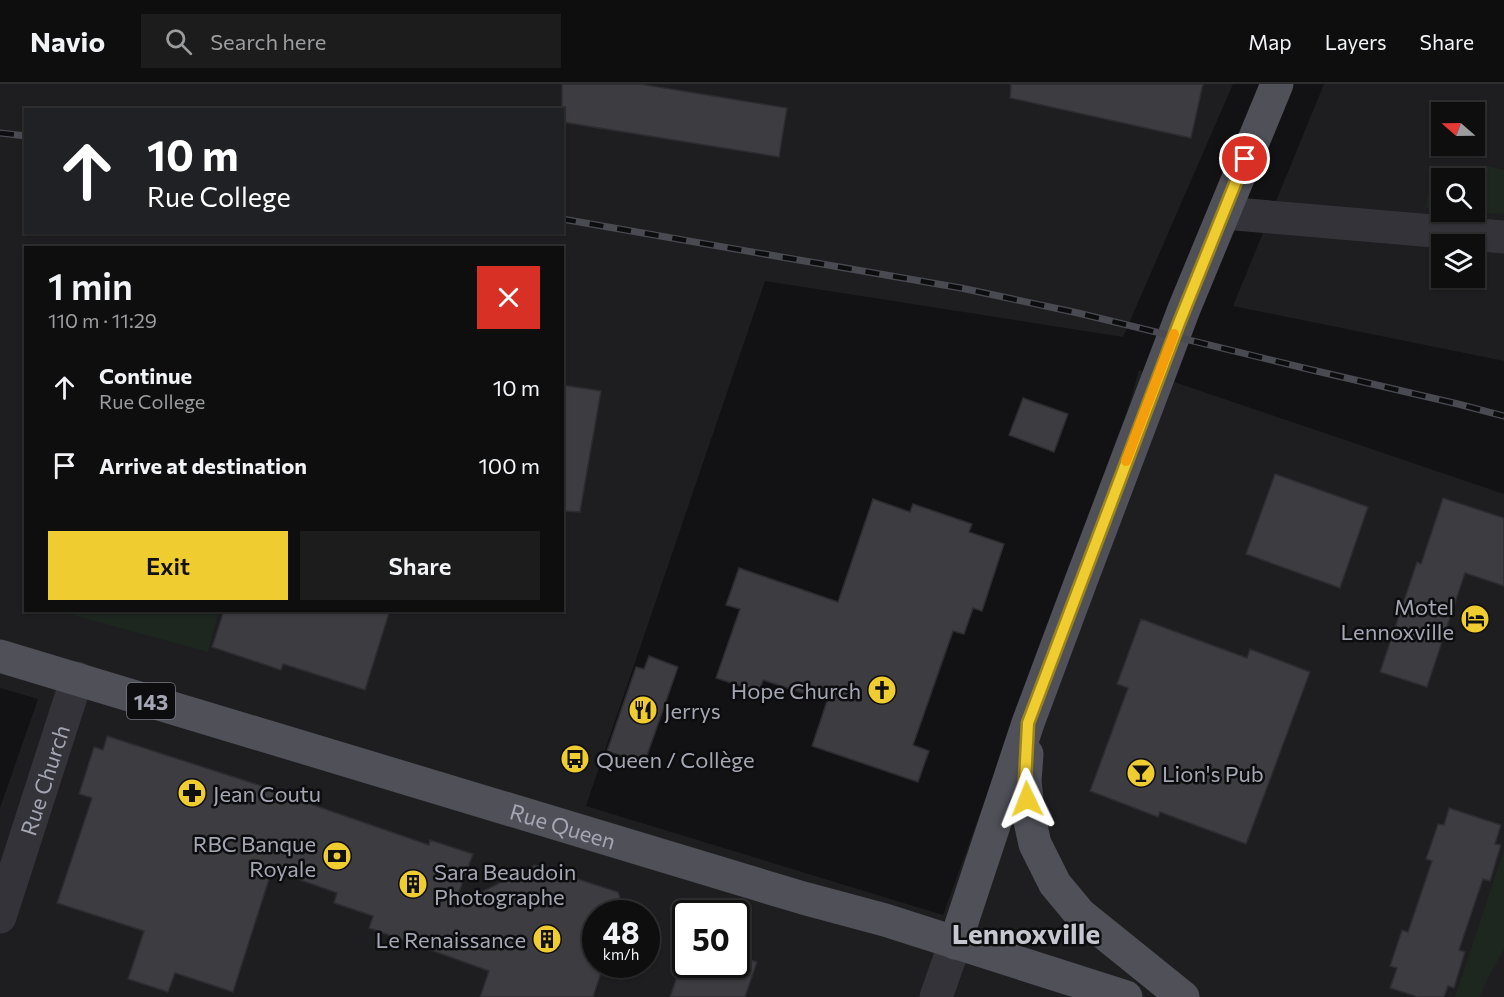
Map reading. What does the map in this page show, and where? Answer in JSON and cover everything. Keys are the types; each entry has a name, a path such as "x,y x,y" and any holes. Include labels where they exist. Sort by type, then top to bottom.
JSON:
{"main road":[{"path":"956,943 1028,723 1170,346 1277,84"},
{"name":"Rue Queen","path":"0,656 803,898 885,920 1126,997"},
{"path":"1028,723 1025,781 1029,817 1035,844 1055,884 1080,914 1184,997"}],"street":[{"path":"1224,213 1504,237"},
{"name":"Rue Church","path":"0,916 77,678"},
{"path":"936,997 956,943"}],"shaded area":[{"path":"0,84 1233,84 1123,337 765,281 586,806 943,915 1129,405 1139,370 1504,494 1504,997 0,997 0,808 38,699 0,688"},
{"path":"1324,84 1504,84 1504,361 1233,306"},
{"path":"1484,165 1504,170 1504,214 1485,213 1485,168 1483,168"},
{"path":"1431,185 1431,209 1425,208"},
{"path":"62,612 219,612 208,652"},
{"path":"1504,850 1504,949 1480,997 1455,997"}],"building":[{"path":"562,84 640,84 787,108 779,157 564,122 564,108 562,108"},
{"path":"1011,84 1203,84 1191,138 1010,98"},
{"path":"564,385 601,391 580,512 564,511"},
{"path":"1023,398 1068,414 1054,452 1009,435"},
{"path":"1275,474 1368,507 1340,588 1246,554"},
{"path":"1443,498 1504,518 1504,586 1465,573 1427,687 1380,672 1417,562 1421,564"},
{"name":"Hope Church","path":"873,499 910,512 913,504 972,524 969,532 1004,544 982,611 973,608 964,634 953,631 913,745 929,751 918,782 812,746 827,701 763,680 759,692 716,678 740,609 726,605 739,568 838,602"},
{"path":"223,612 389,612 365,690 283,664 281,670 212,647"},
{"path":"1141,619 1247,658 1250,649 1310,672 1246,844 1160,812 1158,817 1090,791 1128,688 1117,684"},
{"path":"649,656 678,667 644,764 607,751 636,667 644,669"},
{"path":"107,736 296,797 296,799 429,845 430,840 473,854 454,906 535,865 618,892 621,900 582,900 582,978 599,978 593,997 480,997 489,971 369,928 373,916 334,903 337,893 272,870 233,992 175,973 168,992 128,979 144,931 57,903 92,798 79,794 94,747 103,750"},
{"path":"1449,808 1501,825 1495,844 1501,845 1490,881 1483,879 1459,950 1465,952 1454,988 1448,986 1444,997 1418,997 1390,988 1397,968 1390,966 1402,930 1408,932 1432,861 1426,859 1438,824 1444,825"},
{"path":"750,960 757,962 745,997 670,997 677,978 750,978"}],"railway":[{"path":"0,133 24,136"},
{"path":"564,219 961,288 1078,313 1504,416"}],"slow traffic":[{"path":"1126,461 1174,334"}],"place":[{"name":"Motel Lennoxville","path":"1475,619"},
{"name":"Hope Church","path":"882,690"},
{"name":"Jerrys","path":"643,710"},
{"name":"Queen / Collège","path":"575,759"},
{"name":"Lion's Pub","path":"1141,773"},
{"name":"Jean Coutu","path":"192,793"},
{"name":"RBC Banque Royale","path":"337,856"},
{"name":"Sara Beaudoin Photographe","path":"413,884"},
{"name":"Le Renaissance","path":"547,939"}],"district":[{"name":"Lennoxville","path":"1026,933"}],"route":[{"path":"1027,799 1025,781 1028,723 1179,323 1245,159"}]}
